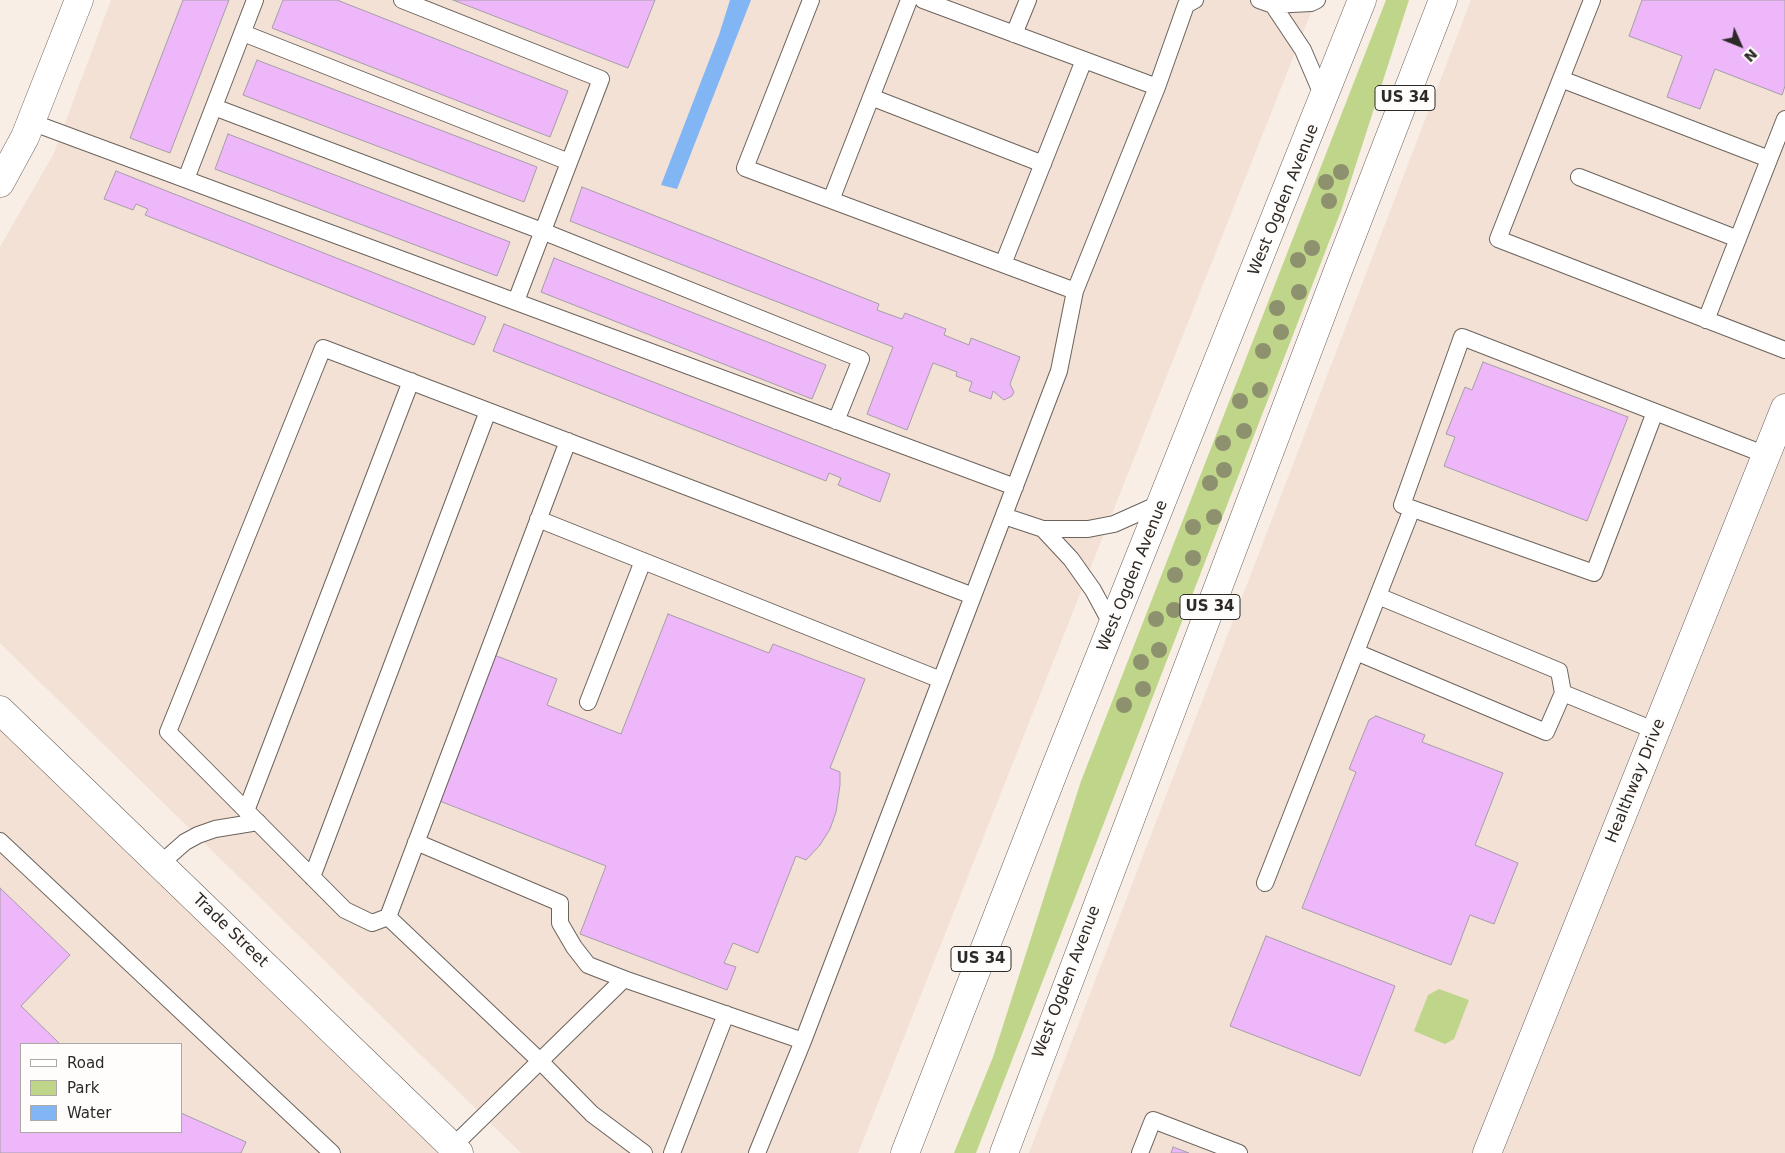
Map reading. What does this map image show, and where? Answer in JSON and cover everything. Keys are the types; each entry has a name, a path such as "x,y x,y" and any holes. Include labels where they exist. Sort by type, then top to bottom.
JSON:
{"main road":[{"path":"0,184 30,122 79,0"},
{"name":"West Ogden Avenue","path":"905,1153 1362,0"},
{"name":"West Ogden Avenue","path":"1004,1153 1332,287 1443,0"},
{"name":"Healthway Drive","path":"1487,1153 1785,408"},
{"name":"Trade Street","path":"0,710 160,864 452,1151"}],"lane":[{"path":"186,179 255,0"},
{"path":"402,0 601,79 516,301"},
{"path":"811,0 745,168 1075,291"},
{"path":"831,200 909,0"},
{"path":"923,0 1157,87"},
{"path":"1014,34 1028,0"},
{"path":"757,1153 803,1041 1059,371 1075,291 1157,87 1186,5 1195,0"},
{"path":"1266,3 1311,3 1317,0"},
{"path":"1592,0 1498,239 1785,350"},
{"path":"1266,3 1303,50 1324,99"},
{"path":"243,33 569,162"},
{"path":"1003,264 1084,60"},
{"path":"1561,78 1769,159"},
{"path":"871,97 1043,164"},
{"path":"214,107 542,231 861,359 836,421"},
{"path":"1706,320 1785,119"},
{"path":"30,122 1015,488"},
{"path":"1578,177 1738,239"},
{"path":"1655,412 1594,573 1402,505 1462,338 1655,412 1766,455"},
{"path":"568,442 388,917 372,923 345,910 168,732 323,348 973,596"},
{"path":"252,816 411,381"},
{"path":"312,877 488,411"},
{"path":"1004,516 1043,529 1088,529 1114,524 1164,502"},
{"path":"1265,883 1412,509"},
{"path":"538,520 941,680"},
{"path":"1043,529 1071,559 1093,590 1113,627"},
{"path":"588,702 643,562"},
{"path":"1356,652 1546,732 1563,693 1559,671 1378,596"},
{"path":"1563,693 1656,731"},
{"path":"160,864 185,842 252,816"},
{"path":"0,841 332,1153"},
{"path":"416,842 560,902 560,923 578,953 588,965 803,1041"},
{"path":"388,917 540,1061 592,1114 644,1153"},
{"path":"452,1151 624,979"},
{"path":"672,1153 726,1014"},
{"path":"1140,1153 1153,1120 1239,1153"}],"shaded area":[{"path":"111,0 1316,0 858,1153 521,1153 0,643 0,247 53,155"},
{"path":"1471,0 1785,0 1785,1153 1029,1153"},
{"path":"0,712 443,1153 0,1153"}],"green space":[{"path":"1386,0 1409,0 1341,211 976,1153 954,1153 993,1057 1081,781"},
{"path":"1439,989 1469,1000 1454,1039 1445,1044 1414,1031 1428,995"}],"water":[{"path":"730,0 751,0 677,189 661,185 719,35"}],"building":[{"path":"183,0 229,0 170,153 130,138"},
{"path":"283,0 337,0 568,91 550,137 272,28"},
{"path":"453,0 655,0 628,68"},
{"path":"1642,0 1785,0 1785,86 1782,95 1715,69 1700,109 1667,97 1682,56 1629,36"},
{"path":"257,60 537,167 524,202 243,95"},
{"path":"228,134 510,242 497,276 215,169"},
{"path":"116,171 486,317 474,345 145,215 148,209 136,204 133,210 104,199"},
{"path":"582,187 879,304 877,310 902,319 905,313 946,329 944,335 969,345 971,338 1020,357 1010,384 1014,392 1012,396 1004,400 993,391 991,399 969,391 972,382 956,376 957,372 933,363 907,430 867,414 893,347 570,221"},
{"path":"554,258 826,365 812,399 541,292"},
{"path":"504,324 890,474 880,502 838,485 841,478 829,473 826,481 493,351"},
{"path":"1483,362 1628,417 1587,521 1444,466 1455,437 1446,434 1465,387 1472,390"},
{"path":"668,614 769,653 773,644 865,679 830,768 840,772 840,785 836,812 830,829 820,845 806,860 796,856 758,953 733,943 724,963 736,967 727,990 580,934 606,866 437,800 494,655 557,679 547,705 621,734"},
{"path":"1376,716 1425,735 1422,742 1503,773 1475,845 1518,863 1494,924 1470,915 1451,965 1302,908 1356,772 1349,769 1369,720"},
{"path":"0,888 70,955 21,1006 59,1043 20,1043 20,1133 182,1133 182,1113 246,1142 241,1153 0,1153"},
{"path":"1266,936 1395,986 1360,1076 1230,1026"},
{"path":"1173,1147 1189,1153 1171,1153"}]}
